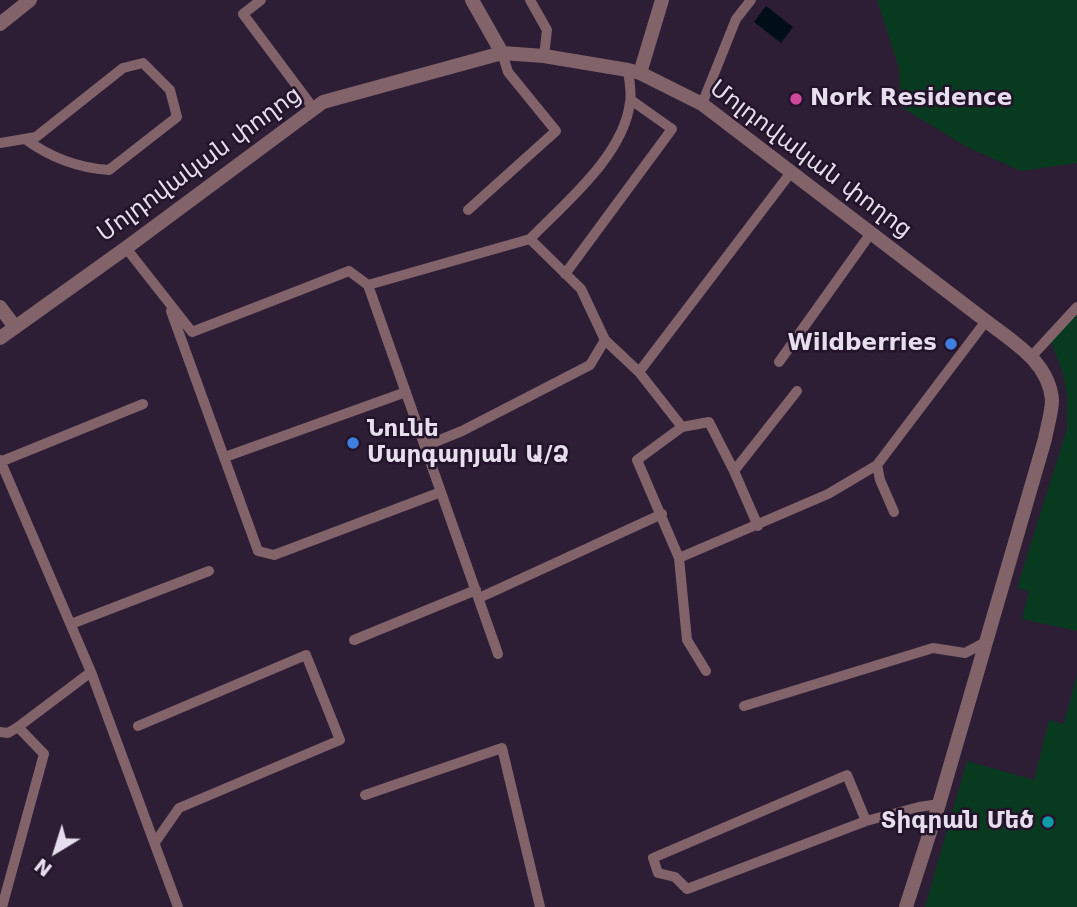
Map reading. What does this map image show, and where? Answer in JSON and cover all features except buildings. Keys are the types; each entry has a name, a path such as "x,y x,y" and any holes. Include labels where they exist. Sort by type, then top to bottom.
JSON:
{"street":[{"path":"472,0 502,54"},
{"path":"634,72 662,0"},
{"path":"0,24 26,1"},
{"name":"Մոլդովական փողոց","path":"0,338 127,248 323,102 502,54 544,56 634,72 702,104 986,321 1031,357 1046,374 1052,401 1045,439 939,804 906,907"},
{"path":"0,307 15,327"}],"lane":[{"path":"261,0 243,14 314,109"},
{"path":"530,0 547,30 544,56"},
{"path":"702,104 736,19 751,0"},
{"path":"468,210 556,131 508,72 502,54"},
{"path":"0,143 36,137 123,68 143,63 170,90 177,117 109,170 83,168 39,149 25,139"},
{"path":"368,285 530,239 592,175 620,138 631,100 634,72"},
{"path":"565,274 672,129 631,100"},
{"path":"639,372 792,172"},
{"path":"779,362 872,233"},
{"path":"530,239 581,289 605,340 639,372 682,427"},
{"path":"127,248 192,332 349,271 368,285 498,654"},
{"path":"166,299 258,551 274,555 441,492"},
{"path":"1031,357 1077,307"},
{"path":"679,558 828,494 877,466 986,321"},
{"path":"425,446 590,365 605,340"},
{"path":"734,471 797,391"},
{"path":"225,457 406,392"},
{"path":"143,404 0,462 92,672 178,907"},
{"path":"706,671 687,639 679,558 637,460 682,427 709,422 758,526"},
{"path":"877,466 894,512"},
{"path":"354,640 477,594 662,514"},
{"path":"71,624 209,570"},
{"path":"744,706 933,648 965,653 984,643"},
{"path":"138,726 306,655 340,740 179,808 156,841"},
{"path":"0,732 8,733 18,727 92,672"},
{"path":"2,907 44,754 18,727"},
{"path":"365,795 502,748 540,907"},
{"path":"866,821 847,775 653,858 658,873 675,877 687,889 866,821 939,804"}],"green space":[{"path":"877,0 1077,0 1077,163 1021,171 967,147 901,107 899,68"},
{"path":"1077,309 1077,631 1022,619 1029,591 1017,588 1067,429 1067,394 1063,373 1050,339"},
{"path":"1077,674 1077,907 925,907 967,761 1034,780 1049,720 1064,724"}],"shaded area":[{"path":"766,6 793,27 781,43 754,22"}],"place":[{"name":"Nork Residence","path":"796,99"},
{"name":"Wildberries","path":"951,344"},
{"name":"Նունե Մարգարյան Ա/Ձ","path":"353,443"},
{"name":"Տիգրան Մեծ","path":"1048,822"}]}
